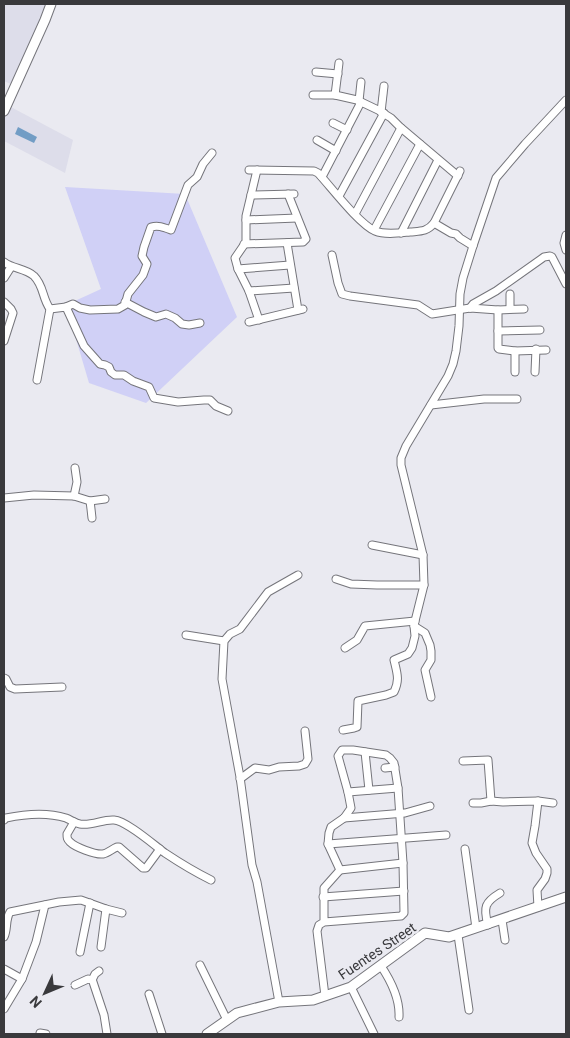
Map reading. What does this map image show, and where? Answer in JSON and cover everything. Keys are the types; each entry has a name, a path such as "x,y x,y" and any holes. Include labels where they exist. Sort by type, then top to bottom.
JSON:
{"street":[{"path":"4,111 51,4"},
{"path":"334,96 339,63"},
{"path":"316,72 338,74"},
{"path":"322,177 360,102 361,82"},
{"path":"339,196 382,113 384,86"},
{"path":"249,170 314,170 365,224 376,232 394,234 423,231 430,228 459,173 438,160 391,118 382,113 360,102 334,96 313,95"},
{"path":"343,730 357,727 358,701 394,692 398,685 398,679 394,660 408,654 416,636 414,624 424,585 423,556 401,465 401,458 453,364 459,326 460,294 463,278 496,178 566,100"},
{"path":"333,123 347,130"},
{"path":"355,214 402,128"},
{"path":"317,140 336,151"},
{"path":"374,230 420,144"},
{"path":"50,309 66,307 72,304 90,310 108,310 118,309 125,305 128,294 143,275 147,264 142,256 151,227 160,226 171,230 188,185 197,177 203,164 212,153"},
{"path":"402,233 438,160"},
{"path":"257,170 246,220 246,242 236,258 238,269 260,320"},
{"path":"244,244 303,242 306,239 297,218 291,194 251,195"},
{"path":"246,220 297,218"},
{"path":"434,223 456,234 473,246"},
{"path":"566,235 564,243 566,250"},
{"path":"249,322 300,309 294,288 287,243"},
{"path":"332,255 342,294 418,305 432,314 470,308 524,309"},
{"path":"470,308 473,304 496,291 544,257 552,257 566,284"},
{"path":"4,262 11,267 24,270 34,276 40,284 50,309 37,380"},
{"path":"238,269 290,265"},
{"path":"4,278 11,267"},
{"path":"249,291 294,288"},
{"path":"510,294 510,309"},
{"path":"4,302 13,313 4,341"},
{"path":"126,302 156,317 166,314 182,324 200,323"},
{"path":"66,307 84,346 100,364 109,367 114,375 124,375 149,387 154,398 178,402 210,400 216,406 228,411"},
{"path":"498,310 498,349 515,351 546,350"},
{"path":"498,331 540,330"},
{"path":"535,372 536,349"},
{"path":"515,351 515,372"},
{"path":"431,405 484,399 517,399"},
{"path":"74,496 75,468"},
{"path":"4,498 34,495 74,496 90,502 105,499"},
{"path":"90,502 92,518"},
{"path":"372,545 423,556"},
{"path":"279,1002 257,882 252,865 240,778 222,679 224,641 230,634 240,629 268,592 298,574"},
{"path":"336,579 351,584 424,585"},
{"path":"345,648 357,640 365,626 414,624 425,633 430,645 431,660 426,670 431,697"},
{"path":"186,636 224,641"},
{"path":"4,678 10,687 16,689 62,687"},
{"path":"240,778 255,768 269,770 305,764 308,759 305,732"},
{"path":"325,996 317,931 319,925 324,922 401,916 404,913 402,839 398,788 395,767 386,755 353,750 342,750 339,753 338,756 351,808 344,818 331,827 328,844 340,870"},
{"path":"365,752 370,790"},
{"path":"463,761 488,760 491,801"},
{"path":"385,768 395,767"},
{"path":"348,792 398,788"},
{"path":"472,803 491,801 538,801 553,803"},
{"path":"538,801 536,826 532,843 547,873 537,890 538,907"},
{"path":"344,818 400,813 430,806"},
{"path":"4,820 27,814 67,818 77,824 86,825 114,820 148,839 160,850 211,880"},
{"path":"74,822 67,834 68,841 90,852 104,854 117,846 143,868 146,868 160,850"},
{"path":"328,844 446,835"},
{"path":"465,849 476,928"},
{"path":"324,922 324,888 340,870 403,863"},
{"path":"323,896 404,891"},
{"path":"488,924 485,916 486,906 490,899 500,894"},
{"name":"Fuentes Street","path":"207,1034 238,1013 279,1002 313,1000 351,987 425,933 449,937 458,935 566,897"},
{"path":"4,937 7,931 7,917 10,912 59,902 81,900 106,910 122,913"},
{"path":"80,952 90,903"},
{"path":"4,1009 22,979 36,942 45,905"},
{"path":"101,947 106,910"},
{"path":"502,920 504,940"},
{"path":"458,935 469,1010"},
{"path":"200,965 227,1020"},
{"path":"381,966 394,990 399,1018"},
{"path":"4,969 22,979"},
{"path":"100,971 95,974 92,980 104,1015 107,1034"},
{"path":"75,986 88,979 92,980"},
{"path":"351,987 374,1034"},
{"path":"149,994 162,1034"}],"shaded area":[{"path":"4,4 49,4 13,85 4,81"},
{"path":"9,106 73,140 65,173 4,141 4,116"},
{"path":"18,127 37,137 34,143 15,134"},
{"path":"65,187 185,194 237,317 146,403 89,383 66,305 101,289"}]}
